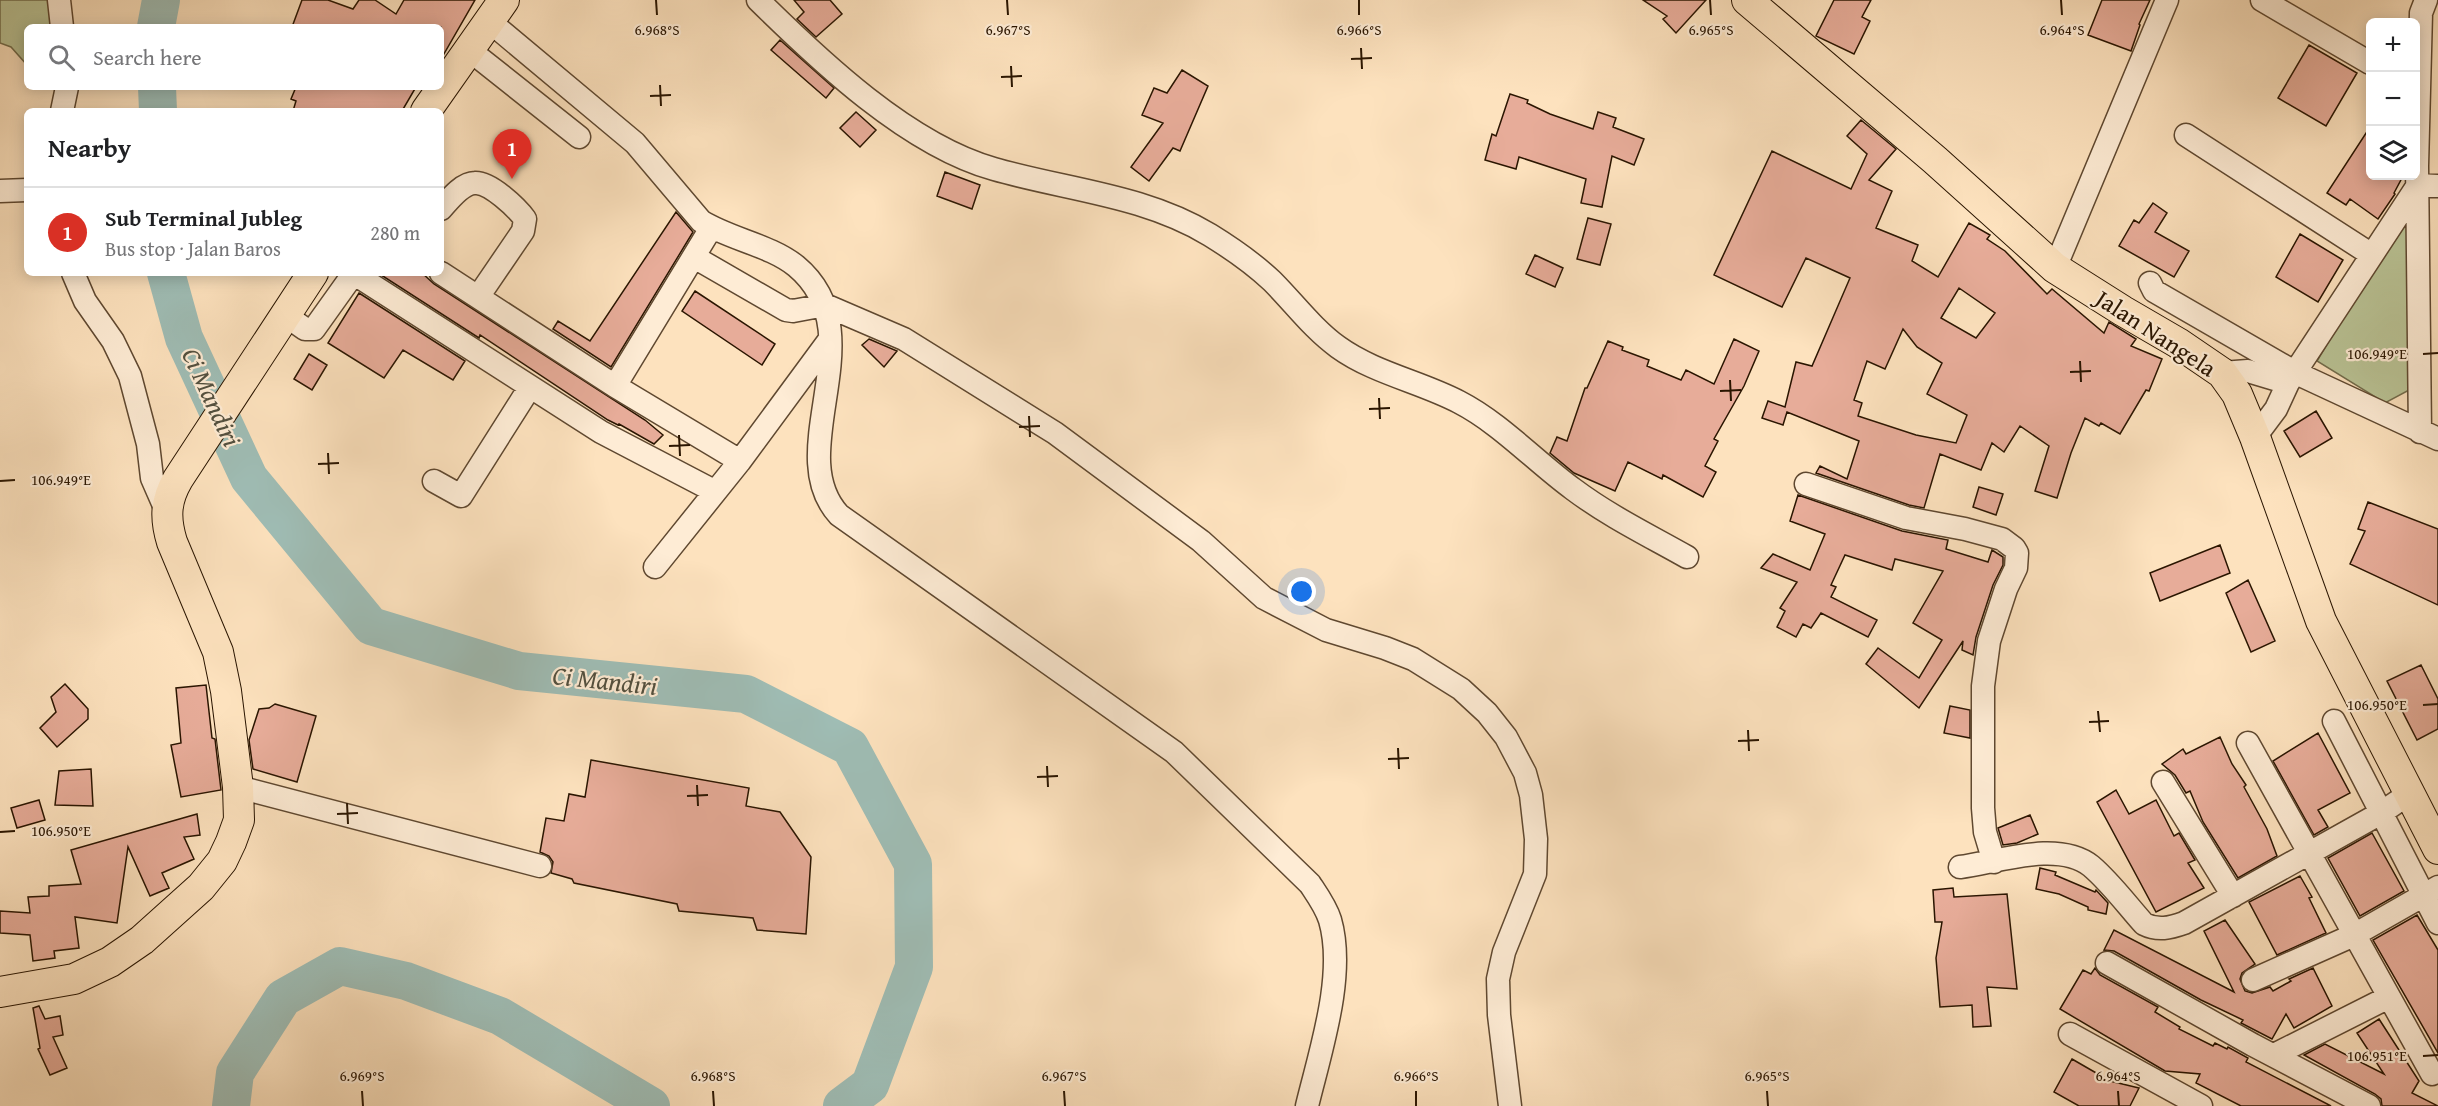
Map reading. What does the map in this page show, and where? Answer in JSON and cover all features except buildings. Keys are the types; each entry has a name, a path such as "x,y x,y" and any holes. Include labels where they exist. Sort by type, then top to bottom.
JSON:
{"main road":[{"name":"Jalan Nangela","path":"1747,0 1935,160 2055,268 2178,343 2222,374 2237,394 2255,437 2321,621 2438,849"},
{"path":"444,84 496,10"},
{"path":"428,108 440,90"},
{"path":"0,992 74,979 110,962 171,915 201,887 222,861 239,820 238,787 226,691 218,652 172,542 166,524 166,510 171,491 178,479 311,276"}],"street":[{"path":"59,0 62,24"},
{"path":"758,0 794,36 876,106 919,134 955,154 992,169 1096,191 1141,204 1172,215 1209,234 1269,279 1311,323 1338,347 1363,361 1461,402 1610,515 1687,557"},
{"path":"2055,268 2167,0"},
{"path":"2262,0 2366,61"},
{"path":"2418,72 2421,13 2426,0"},
{"path":"496,10 635,143 701,221 711,228 778,255 794,265 815,286 825,304 830,339 829,380 819,458 824,492 834,509 885,549 1174,752 1310,884 1323,903 1330,921 1334,956 1329,1012 1307,1106"},
{"path":"468,49 579,137"},
{"path":"63,108 66,90"},
{"path":"2222,374 2248,371 2292,378 2344,394 2429,435 2428,186 2420,116"},
{"path":"2186,135 2372,255"},
{"path":"444,206 467,185 475,182 482,183 504,197 525,219 523,231 478,297"},
{"path":"2255,437 2276,409 2292,378 2372,255 2428,186"},
{"path":"0,191 24,190"},
{"path":"615,386 711,228"},
{"path":"694,257 786,310 793,311 825,304 904,339 1055,433 1201,541 1264,598 1326,630 1413,659 1461,688 1487,713 1506,737 1525,773 1531,795 1536,839 1535,874 1504,952 1498,979 1498,1015 1510,1106"},
{"path":"444,275 615,386 740,461"},
{"path":"74,276 85,301 113,341 130,376 148,444 152,478 166,510"},
{"path":"285,315 309,330 314,329 352,276"},
{"path":"359,276 601,432 714,491"},
{"path":"2150,283 2154,291 2292,378"},
{"path":"655,567 740,461 830,339"},
{"path":"434,480 460,496 530,387"},
{"path":"1806,484 1906,518 1965,529 2002,539 2017,553 2016,568 2006,589 1989,641 1983,686 1985,766 1983,808 1985,832 1994,862"},
{"path":"2334,721 2381,813 2431,891 2438,923"},
{"path":"2248,743 2432,1074"},
{"path":"2163,782 2233,896"},
{"path":"238,787 540,866"},
{"path":"1960,867 2044,853 2082,860 2092,867 2144,924 2151,928 2170,928 2184,923 2381,813 2410,793"},
{"path":"2253,980 2354,934 2431,891"},
{"path":"2107,963 2369,1106"},
{"path":"2274,1055 2389,997"},
{"path":"2070,1034 2201,1106"}],"green space":[{"path":"0,0 54,0 57,24 24,24 24,62 11,47 0,43"},
{"path":"2405,214 2413,219 2411,389 2385,403 2317,361"}],"waterway":[{"name":"Ci Mandiri","path":"157,24 161,0"},
{"name":"Ci Mandiri","path":"157,90 158,108"},
{"name":"Ci Mandiri","path":"167,276 184,338 249,478 371,626 519,671 746,694 850,747 913,864 914,967 870,1085 842,1106"},
{"name":"Ci Mandiri","path":"231,1106 235,1073 283,998 340,966 406,981 500,1016 651,1106"}],"place":[{"name":"Sub Terminal Jubleg","path":"512,179"}]}
